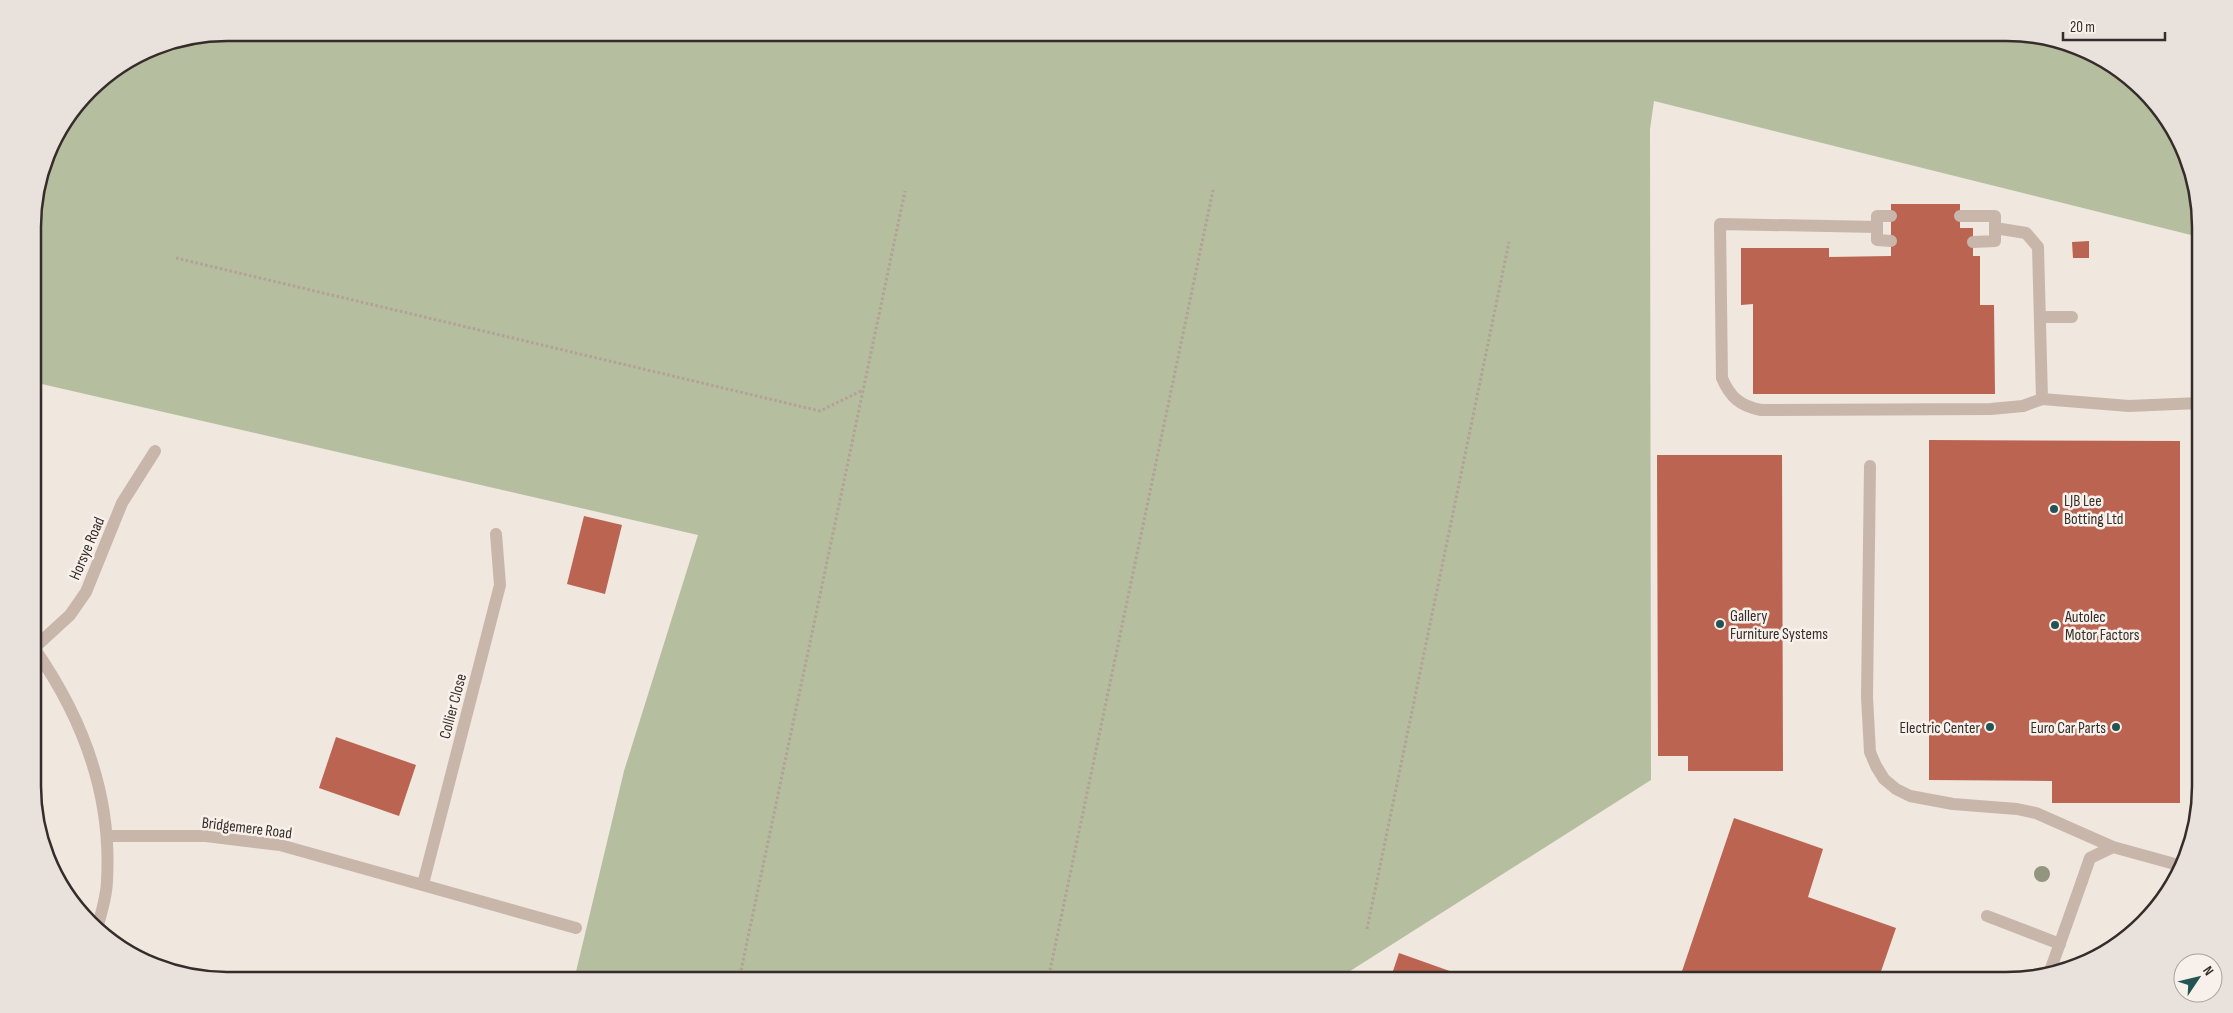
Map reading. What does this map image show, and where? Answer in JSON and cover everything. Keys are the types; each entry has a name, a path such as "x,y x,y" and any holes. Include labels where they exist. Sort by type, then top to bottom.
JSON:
{"street":[{"path":"1891,216 1877,216 1877,227 1877,240 1891,241"},
{"path":"1960,216 1995,216 1995,241 1973,242"},
{"path":"1877,227 1720,224 1722,378 1728,391 1738,403 1761,410 1982,409 2023,406 2042,399 2129,406 2192,403"},
{"path":"1995,228 2026,233 2038,247 2042,399"},
{"path":"2040,318 2072,317"},
{"name":"Horsye Road","path":"41,642 70,615 86,592 122,503 156,451"},
{"path":"1870,466 1867,697 1870,752 1884,779 1896,789 1910,796 1953,804 2017,809 2036,813 2113,847 2175,864"},
{"name":"Collier Close","path":"423,884 500,585 496,534"},
{"path":"41,658 60,687 95,767 104,801 108,882 100,921"},
{"name":"Bridgemere Road","path":"107,836 206,836 280,845 576,928"},
{"path":"2052,965 2090,858 2113,847"},
{"path":"1987,916 2060,944"}],"path":[{"path":"1050,972 1213,190"},
{"path":"741,972 905,191"},
{"path":"1367,929 1509,242"},
{"path":"176,258 820,411 864,389"}],"green space":[{"path":"227,41 2006,41 2042,45 2077,55 2099,66 2128,87 2146,105 2167,134 2178,156 2188,191 2192,235 1654,101 1650,129 1651,780 1349,972 576,972 624,771 698,535 41,384 41,227 43,203 55,156 66,134 87,105 105,87 134,66 156,55 179,48"}],"building":[{"path":"1891,204 1960,204 1960,228 1973,228 1973,256 1980,256 1980,305 1994,305 1995,394 1753,394 1753,304 1741,305 1741,248 1829,248 1829,257 1891,256"},
{"path":"2089,241 2089,258 2073,258 2072,242"},
{"path":"1929,440 2180,441 2180,803 2052,803 2052,781 1929,780"},
{"name":"Gallery Furniture Systems","path":"1657,455 1782,455 1783,771 1688,771 1688,756 1658,756"},
{"path":"584,516 622,525 605,594 567,584"},
{"path":"336,737 416,765 399,816 319,788"},
{"path":"1734,818 1823,849 1808,897 1896,928 1881,972 1682,972"},
{"path":"1399,953 1452,972 1393,972"}],"place":[{"name":"LJB Lee Botting Ltd","path":"2054,509"},
{"name":"Gallery Furniture Systems","path":"1720,624"},
{"name":"Autolec Motor Factors","path":"2055,625"},
{"name":"Electric Center","path":"1990,727"},
{"name":"Euro Car Parts","path":"2116,727"}]}
